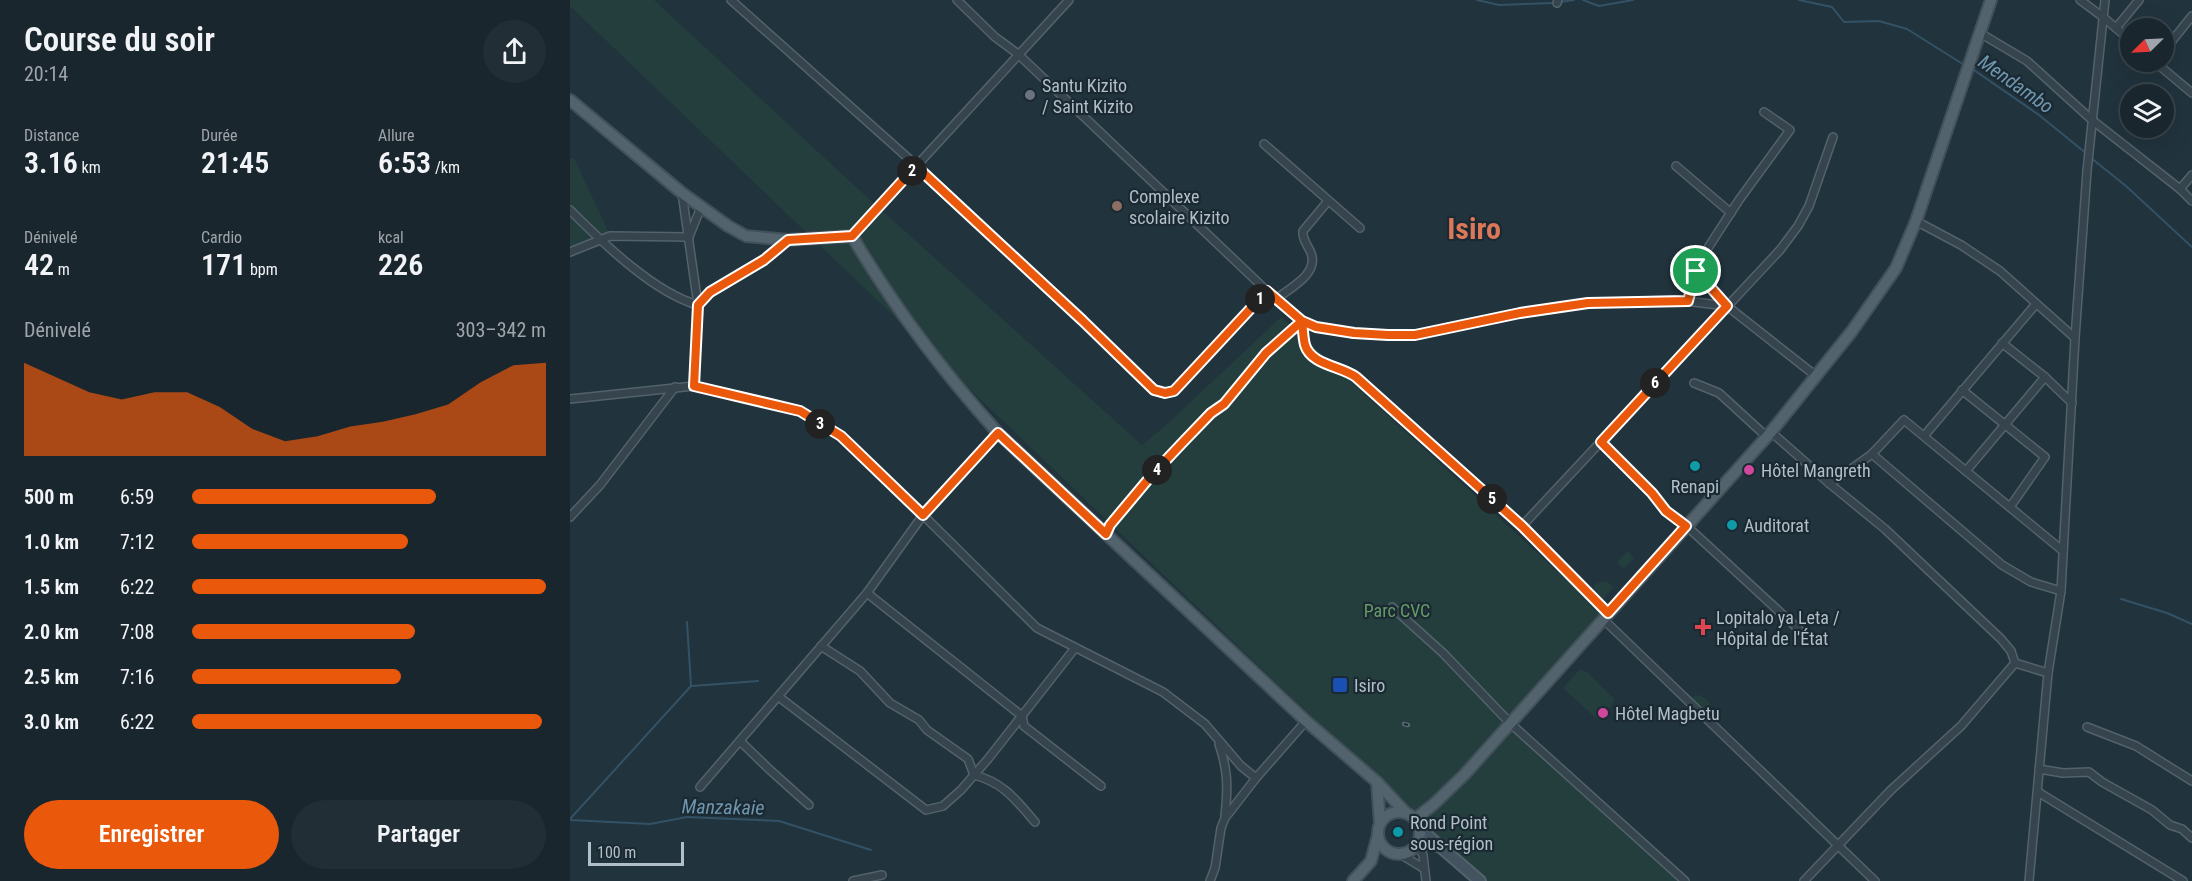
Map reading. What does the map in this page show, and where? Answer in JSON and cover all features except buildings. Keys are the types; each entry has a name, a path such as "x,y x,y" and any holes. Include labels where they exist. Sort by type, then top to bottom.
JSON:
{"main road":[{"path":"1414,820 1465,774 1769,434 1852,331 1896,268 1916,221 1991,0"},
{"path":"570,100 701,207 746,236 788,240 852,236 888,295 929,351 961,392 998,433 1306,721 1377,782 1439,846 1480,881"},
{"path":"1377,782 1379,829 1385,849 1397,853"},
{"path":"1353,881 1371,861 1379,829 1391,813 1414,820"},
{"path":"1414,820 1417,843"},
{"path":"1417,843 1439,846"},
{"path":"1371,861 1410,850 1417,843"}],"street":[{"path":"731,0 916,166 1154,390 1165,393 1174,391 1267,291"},
{"path":"957,0 995,37 1018,54 1267,291 1302,321 1316,327 1338,332 1407,335 1520,313 1588,303 1688,301 1727,306"},
{"path":"852,236 1069,0"},
{"path":"2080,0 2120,31"},
{"path":"2030,881 2048,673 2061,591 2075,338 2092,120 2105,0"},
{"path":"2116,28 2139,0"},
{"path":"2174,38 2192,16"},
{"path":"1980,33 2027,61 2092,120 2192,201"},
{"path":"2167,72 2192,93"},
{"path":"1688,301 1696,271 1704,254 1790,130 1764,112"},
{"path":"1522,526 1780,250 1798,226 1809,206 1833,137"},
{"path":"1264,144 1360,228"},
{"path":"1676,166 1731,213"},
{"path":"2180,189 2192,175"},
{"path":"682,192 698,305 694,386"},
{"path":"1276,299 1310,271 1313,258 1303,231 1328,201"},
{"path":"689,237 701,207"},
{"path":"570,210 625,261 684,301 698,305"},
{"path":"1916,221 1961,245 2000,270 2075,338"},
{"path":"570,252 610,236 689,237"},
{"path":"698,305 710,292 764,260 788,240"},
{"path":"1696,271 1727,306 1816,376"},
{"path":"1924,436 2036,304"},
{"path":"1302,321 1305,344 1312,357 1356,377 1522,526 1605,616 1875,881"},
{"path":"1106,534 1110,525 1151,476 1211,413 1224,404 1266,353 1302,321"},
{"path":"2002,343 2045,377 2072,403"},
{"path":"1966,471 2045,377"},
{"path":"1694,383 1719,393 1885,529 1993,631 2011,651 2015,663"},
{"path":"570,399 694,386 800,411 841,436 1037,628 1163,692 1205,724 1241,766 1256,778"},
{"path":"571,515 600,485 675,387"},
{"path":"1962,390 2045,457 2010,507"},
{"path":"1830,484 1872,453 1904,420 2063,551"},
{"path":"700,787 867,593 923,515 998,433"},
{"path":"1601,442 1652,493 1666,511 1686,526 1808,638 1808,642"},
{"path":"1872,453 2002,565 2031,582 2061,591"},
{"path":"867,593 1022,716 1024,726 1101,786"},
{"path":"1392,607 1443,652 1510,723 1685,881"},
{"path":"821,646 860,671 890,703 918,720 968,759 974,775"},
{"path":"779,697 926,810 943,806 974,775 1075,648"},
{"path":"2015,663 2048,673"},
{"path":"1804,881 1891,790 1961,726 2015,663"},
{"path":"1225,818 1256,778 1306,721"},
{"path":"2087,727 2136,746 2192,781"},
{"path":"740,741 809,805"},
{"path":"1210,881 1215,868 1221,828 1225,818 1228,791 1227,766 1218,741"},
{"path":"2039,769 2063,773 2089,772 2102,782 2152,810 2170,825 2182,829 2192,838"},
{"path":"974,775 991,779 1006,790 1035,822"},
{"path":"2038,792 2183,881"},
{"path":"1417,843 1423,855 1426,881"},
{"path":"1397,853 1423,868"},
{"path":"853,881 882,875"}],"green space":[{"name":"Parc CVC","path":"570,0 654,0 855,186 1142,445 1281,317 1609,619 1511,723 1688,881 1483,881 570,6"},
{"path":"574,158 609,233 570,248 570,159"},
{"path":"1628,551 1634,559 1623,569 1617,562"},
{"path":"1608,582 1613,587 1602,601 1593,590 1595,584"},
{"path":"1580,669 1587,672 1614,699 1613,704 1598,720 1563,688"},
{"path":"1697,695 1710,704 1714,711 1714,719 1691,698"}],"waterway":[{"name":"Mendambo","path":"1477,0 1499,5 1554,3"},
{"name":"Mendambo","path":"1560,2 1574,0"},
{"name":"Mendambo","path":"1583,0 1599,6 1633,0"},
{"name":"Mendambo","path":"1799,0 1832,7 1844,22 1879,21 1907,29 1966,66"},
{"name":"Mendambo","path":"1971,68 2039,115 2087,154"},
{"name":"Mendambo","path":"2091,158 2126,186 2192,247"},
{"path":"2121,599 2167,613 2192,624"},
{"path":"570,819 691,686 687,622"},
{"path":"692,686 758,681"},
{"name":"Manzakaie","path":"570,820 650,824 687,817 779,821 871,850"}],"railway":[{"path":"1404,724 1408,725"}],"place":[{"name":"Santu Kizito / Saint Kizito","path":"1030,95"},
{"name":"Complexe scolaire Kizito","path":"1117,206"},
{"name":"Renapi","path":"1695,466"},
{"name":"Hôtel Mangreth","path":"1749,470"},
{"name":"Auditorat","path":"1732,525"},
{"name":"Lopitalo ya Leta / Hôpital de l'État","path":"1703,627"},
{"name":"Isiro","path":"1340,685"},
{"name":"Hôtel Magbetu","path":"1603,713"},
{"name":"Rond Point sous-région","path":"1398,832"}],"district":[{"name":"Isiro","path":"1474,228"}],"route":[{"path":"1696,271 1688,301 1636,300 1588,303 1520,313 1415,335 1338,332 1316,327 1302,321 1267,291 1174,391 1165,393 1154,390 916,166 852,236 788,240 764,260 710,292 698,305 694,386 800,411 841,436 923,515 998,433 1106,534 1110,525 1151,476 1211,413 1224,404 1266,353 1302,321 1305,344 1312,357 1356,377 1522,526 1540,547 1608,613 1686,526 1666,511 1652,493 1601,442 1727,306 1696,271"}]}
